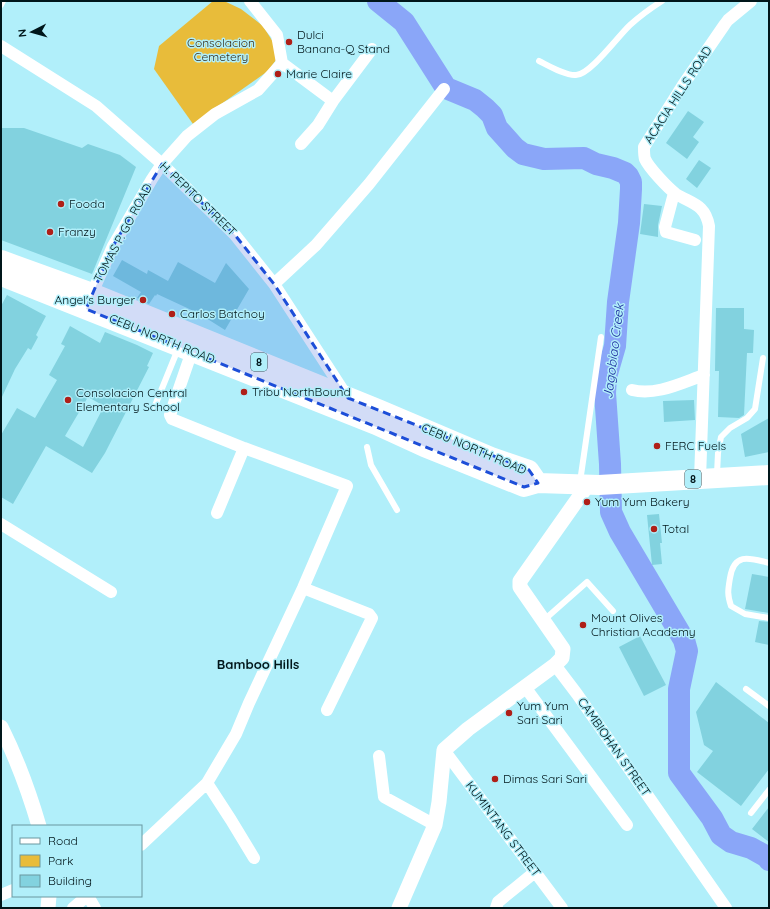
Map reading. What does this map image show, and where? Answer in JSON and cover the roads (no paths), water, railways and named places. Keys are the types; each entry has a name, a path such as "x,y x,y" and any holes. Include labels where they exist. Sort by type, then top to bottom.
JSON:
{"main road":[{"name":"CEBU NORTH ROAD","path":"2,274 89,301 378,409 491,457 529,470 538,484 524,487 431,450 376,425 185,349 89,301"},
{"name":"8","path":"538,484 596,485 769,475"}],"street":[{"path":"241,1 253,5 277,35 282,63 333,101"},
{"name":"ACACIA HILLS ROAD","path":"709,478 704,375 709,226 707,216 700,207 674,193 650,168 645,158 644,147 683,85 728,20 751,1"},
{"name":"H. PEPITO STREET","path":"1,46 96,106 162,164 235,235 274,284 348,398"},
{"path":"301,144 318,125 333,101 372,49"},
{"name":"TOMAS P. GO ROAD","path":"89,301 113,246 162,164 187,136 215,114 258,90 282,63"},
{"path":"274,284 316,244 369,184 444,89"},
{"path":"674,193 665,227 666,232 695,240"},
{"path":"142,844 207,783 236,734 268,661 303,588 347,486 244,448 172,419 170,415 185,349"},
{"path":"632,390 652,392 704,375"},
{"path":"218,512 244,448"},
{"path":"399,908 435,825 439,802 444,750 468,729 555,665 562,658 563,649 520,587 520,581 596,485"},
{"path":"1,524 111,592"},
{"path":"303,588 369,614 372,618 327,710"},
{"name":"CAMBIOHAN STREET","path":"555,665 726,908"},
{"path":"524,687 627,825"},
{"path":"1,727 27,786 39,825"},
{"name":"KUMINTANG STREET","path":"444,750 562,908"},
{"path":"379,756 384,797 435,825"},
{"path":"207,783 254,858"},
{"path":"496,908 498,902 535,872"},
{"path":"1,895 12,890"},
{"path":"48,908 49,897"},
{"path":"73,908 86,897"},
{"path":"88,897 95,908"}],"lane":[{"path":"1,5 3,1"},
{"path":"539,61 569,74 580,75 595,64 630,26 652,7 662,1"},
{"path":"596,485 601,337"},
{"path":"154,408 185,349"},
{"path":"709,478 718,453 721,438 730,428 747,418 755,409 763,358"},
{"path":"367,447 370,465 397,510"},
{"path":"769,563 749,558 738,562 732,567 728,594 731,606 745,614 769,618"},
{"path":"543,621 587,582 613,611"},
{"path":"746,689 769,706"},
{"path":"751,813 769,790"}],"waterway":[{"name":"Jagobiao Creek","path":"378,1 404,22 446,88 475,100 485,108 492,115 497,128 515,148 523,154 544,159 584,158 596,164 613,168 625,173 631,182 629,223 618,302 615,346 606,377 605,393 610,464 611,512 620,532 684,640 687,651 679,689 679,773 712,818 721,835 731,842 751,848 767,857 769,860"}],"place":[{"name":"Dulci Banana-Q Stand","path":"289,42"},
{"name":"Marie Claire","path":"278,74"},
{"name":"Fooda","path":"61,204"},
{"name":"Franzy","path":"50,232"},
{"name":"Angel's Burger","path":"143,300"},
{"name":"Carlos Batchoy","path":"172,314"},
{"name":"Tribu NorthBound","path":"244,392"},
{"name":"Consolacion Central Elementary School","path":"68,400"},
{"name":"FERC Fuels","path":"657,446"},
{"name":"Yum Yum Bakery","path":"587,502"},
{"name":"Total","path":"654,529"},
{"name":"Mount Olives Christian Academy","path":"583,625"},
{"name":"Yum Yum Sari Sari","path":"509,713"},
{"name":"Dimas Sari Sari","path":"495,779"}],"district":[{"name":"Bamboo Hills","path":"258,664"}],"park label":[{"name":"Consolacion Cemetery","path":"221,50"}]}
